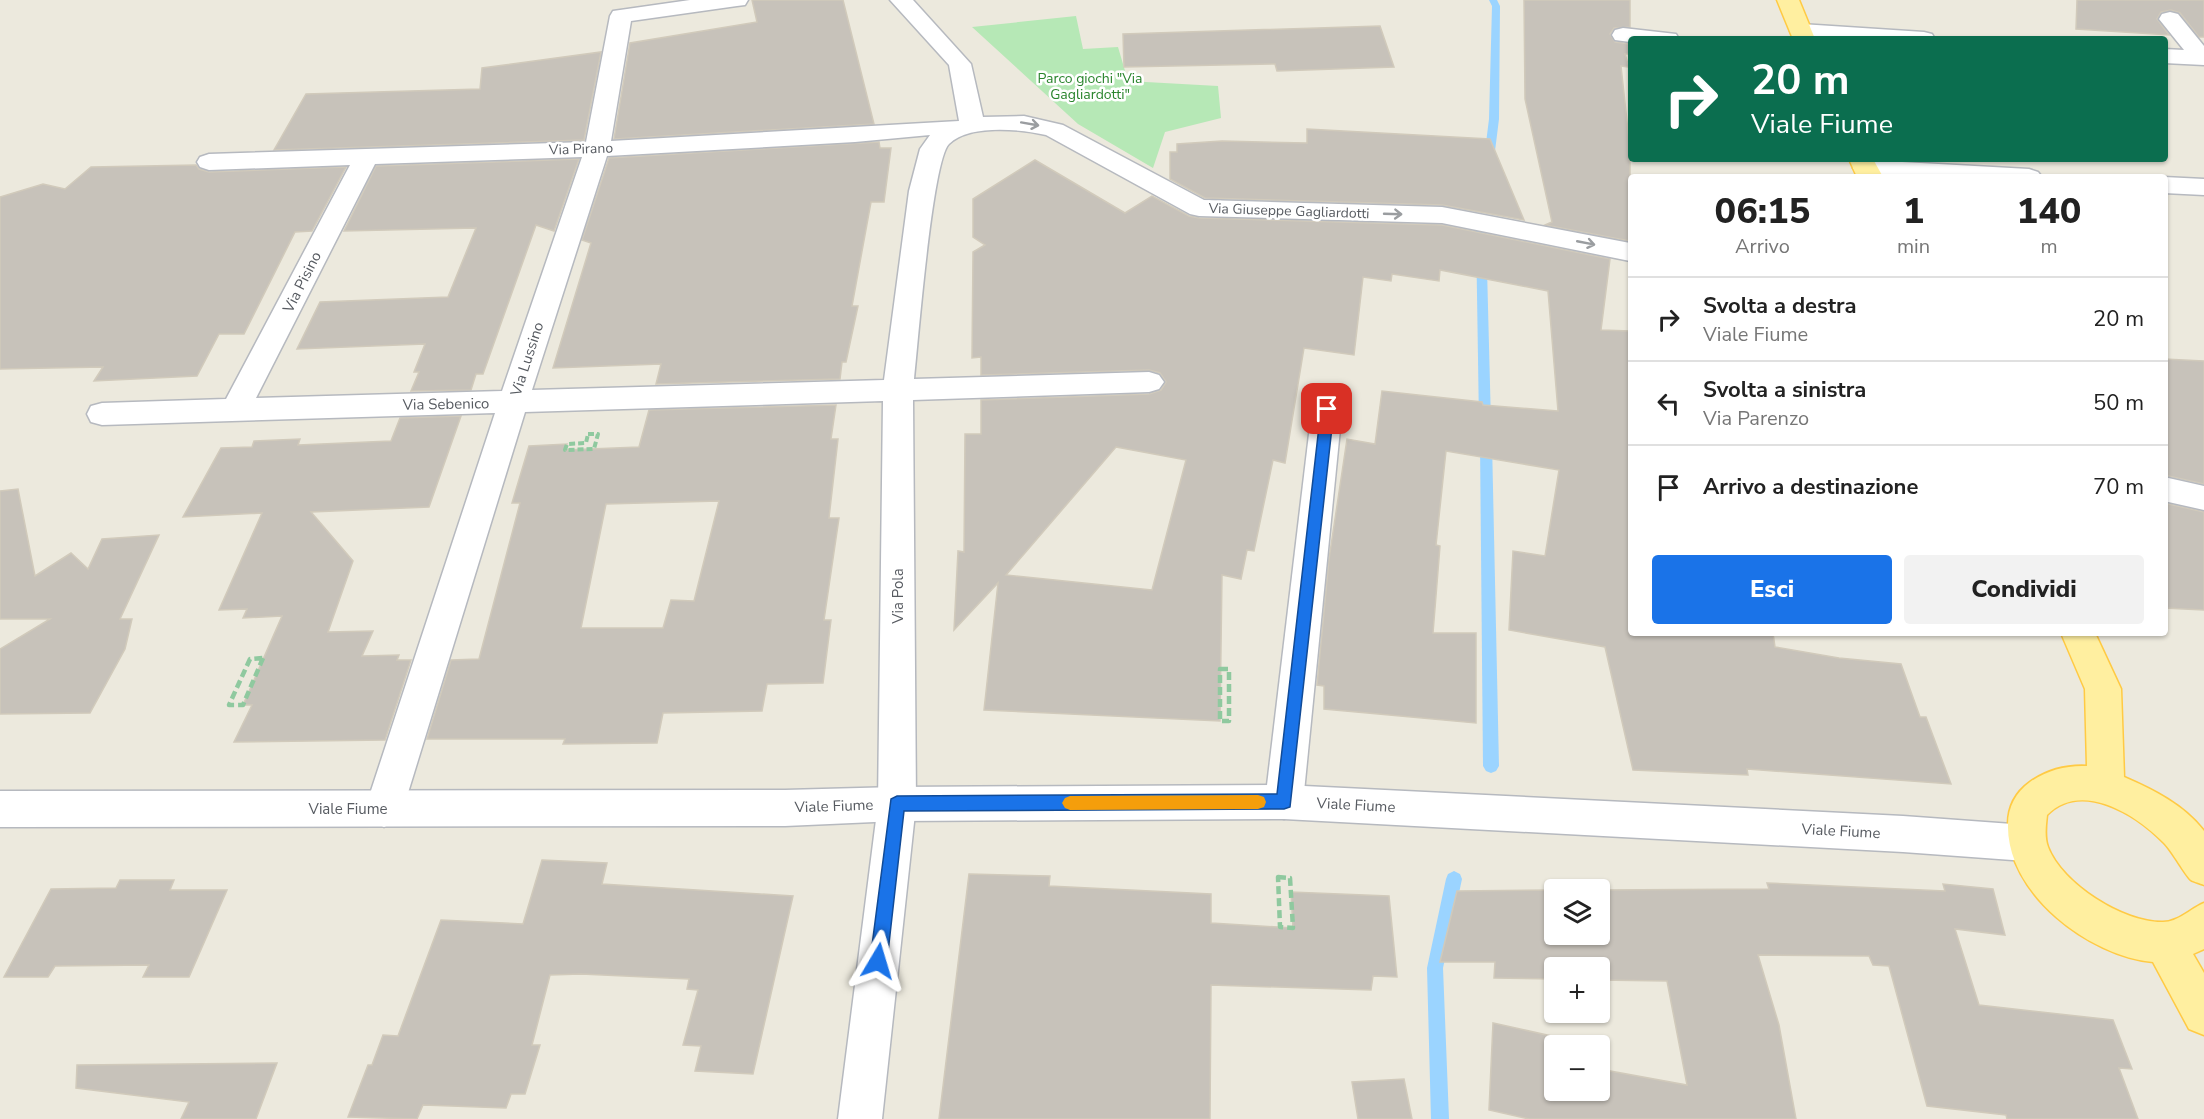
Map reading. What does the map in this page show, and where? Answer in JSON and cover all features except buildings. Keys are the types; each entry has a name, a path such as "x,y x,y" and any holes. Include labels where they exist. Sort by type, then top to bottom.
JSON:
{"main road":[{"path":"1788,0 1803,35"},
{"path":"2079,636 2103,689 2106,787"},
{"path":"2202,860 2185,836 2164,816 2139,800 2106,787 2068,783 2051,788 2032,803 2027,815 2026,843 2045,878 2073,907 2103,927 2123,935 2152,942 2164,942 2186,937 2204,923"},
{"path":"2164,942 2204,1014"}],"street":[{"name":"Via Lussino","path":"384,809 513,402 597,149 621,16 737,0"},
{"path":"901,0 960,63 963,127"},
{"path":"2170,19 2203,58"},
{"path":"1623,35 1634,36"},
{"path":"1803,35 1833,36"},
{"path":"2168,56 2203,58"},
{"name":"Via Giuseppe Gagliardotti","path":"963,127 1024,123 1054,130 1199,208 1442,215 1628,252"},
{"name":"Via Pirano","path":"208,162 597,149 963,127"},
{"name":"Via Pola","path":"860,1119 897,804 898,388 922,191 932,149 941,138 963,127"},
{"name":"Via Pisino","path":"236,409 367,156"},
{"path":"1866,168 1975,174"},
{"path":"2168,185 2204,187"},
{"path":"898,388 1149,382"},
{"name":"Via Sebenico","path":"102,414 898,388"},
{"path":"1284,802 1327,409"},
{"path":"2168,490 2204,498"},
{"name":"Viale Fiume","path":"0,809 785,808 897,804 1284,802 1903,834 2026,843"}],"path":[{"path":"588,434 598,434 594,449 566,450 567,444 586,443 588,434"},
{"path":"263,658 243,705 229,705 250,659 263,658"},
{"path":"1220,669 1229,669 1229,722 1220,721 1220,669"},
{"path":"1278,877 1290,878 1293,928 1280,927 1278,877"}],"green space":[{"name":"Parco giochi \"Via Gagliardotti\"","path":"1076,16 1083,49 1118,47 1128,81 1218,86 1221,118 1165,132 1153,168 1078,124 972,27"}],"waterway":[{"path":"1489,159 1494,119 1496,6 1493,0"},
{"path":"1481,230 1485,423"},
{"path":"1486,442 1491,766"},
{"path":"1440,1119 1435,968 1454,879"}],"slow traffic":[{"path":"1070,803 1258,802"}],"route":[{"path":"878,961 897,804 1284,802 1327,409"}]}
